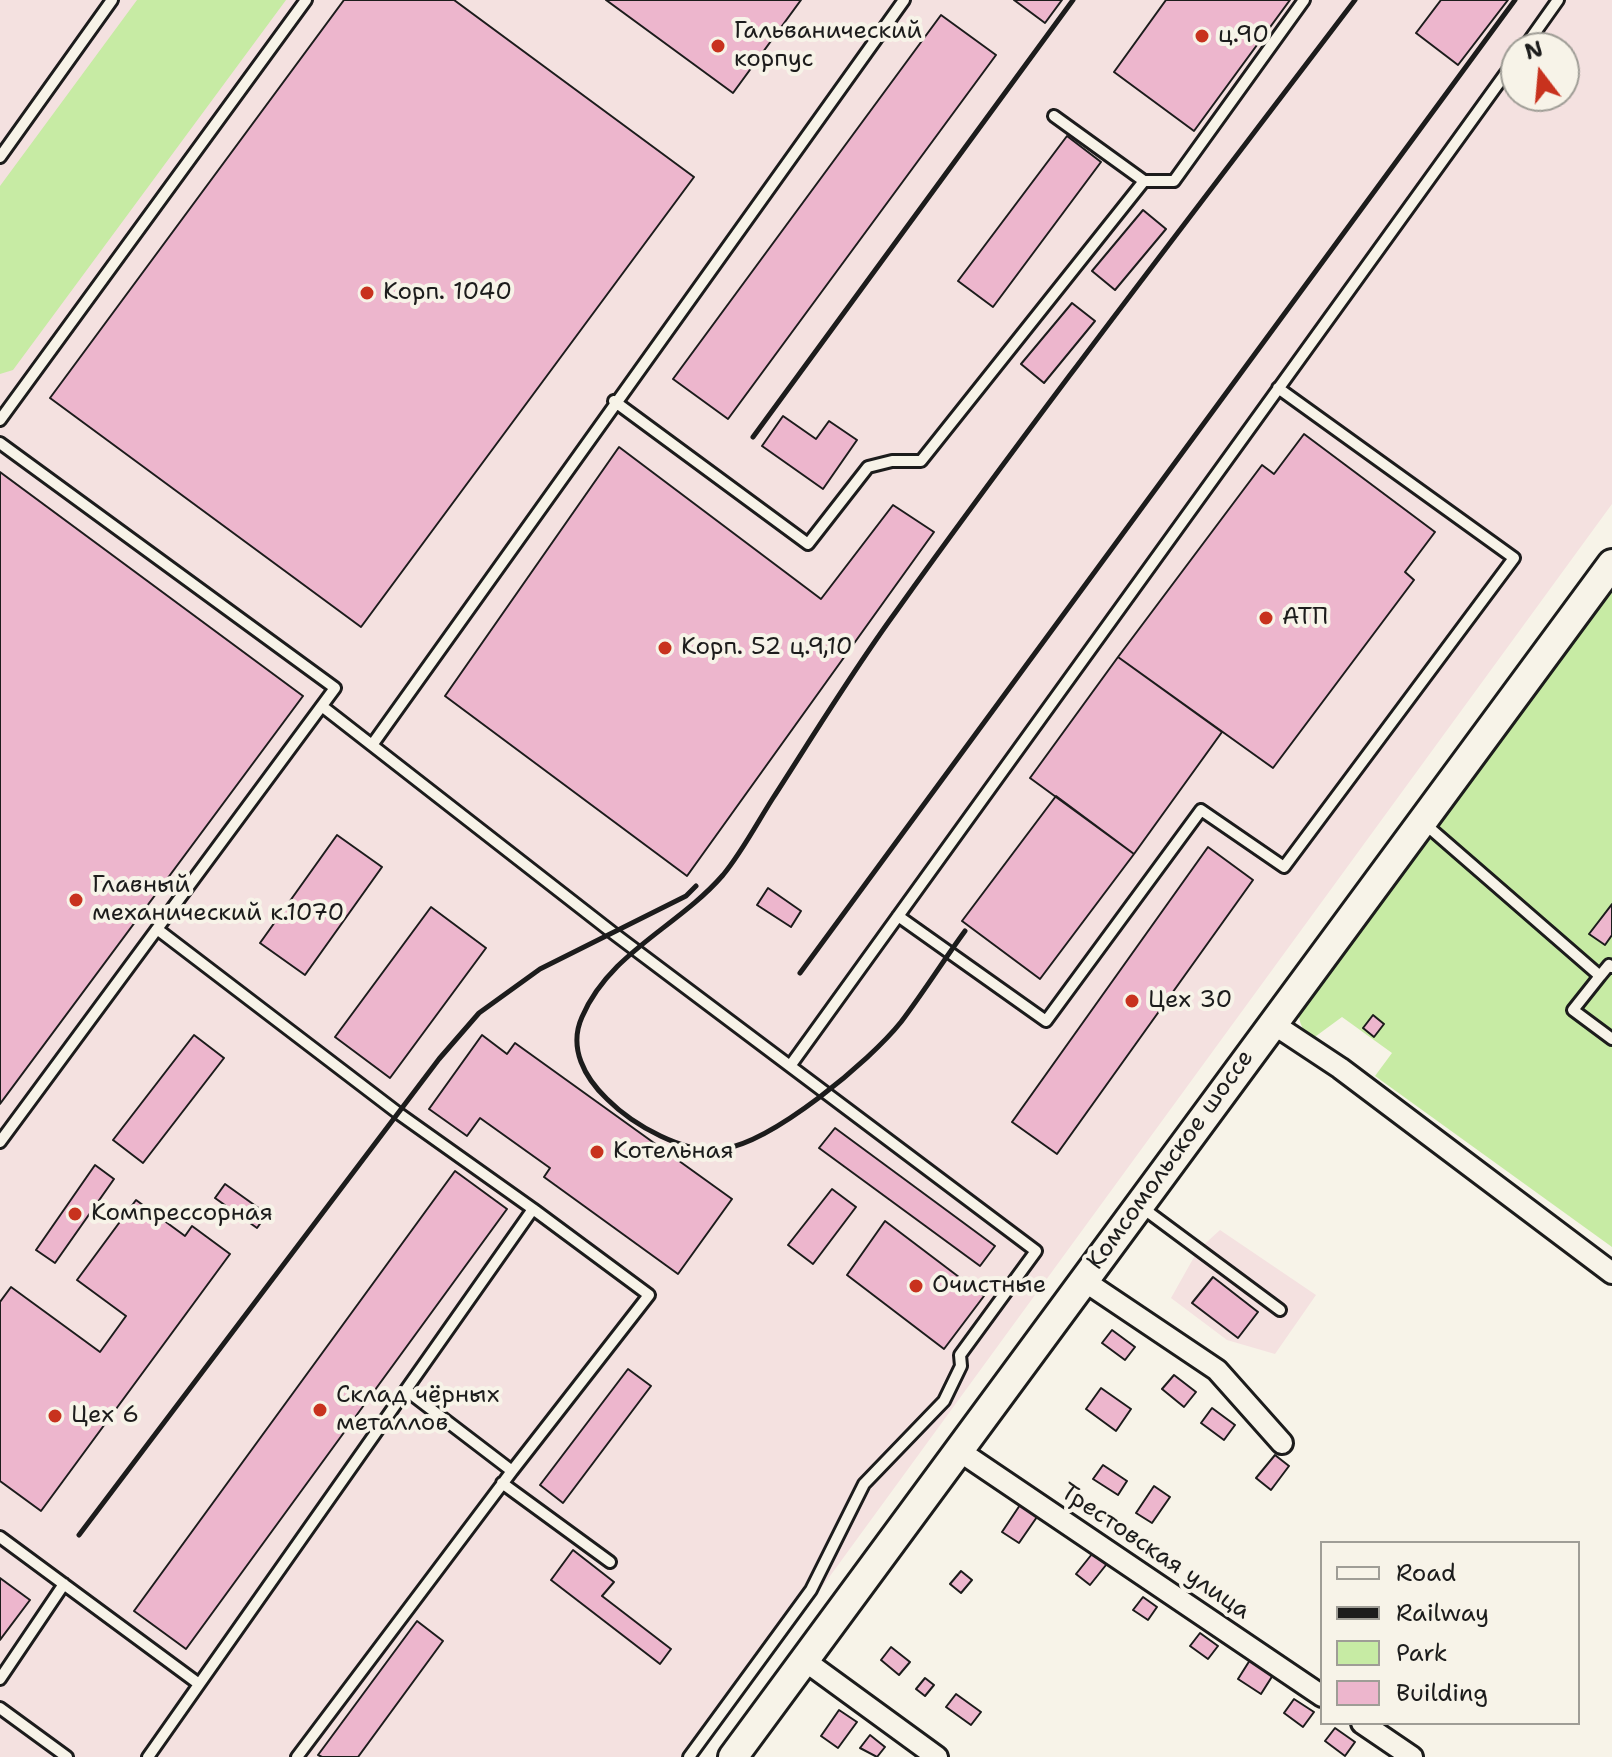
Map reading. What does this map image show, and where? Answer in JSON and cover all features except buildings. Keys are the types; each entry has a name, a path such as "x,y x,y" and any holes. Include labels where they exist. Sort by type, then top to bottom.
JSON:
{"main road":[{"name":"Комсомольское шоссе","path":"733,1757 1420,820 1612,564"}],"street":[{"path":"1272,1023 1340,1068 1612,1273"},
{"path":"1083,1280 1217,1370 1282,1443"},
{"name":"Трестовская улица","path":"958,1450 1320,1695"},
{"path":"804,1660 937,1757"},
{"path":"1365,1725 1412,1757"}],"lane":[{"path":"0,157 112,0"},
{"path":"0,420 306,0"},
{"path":"372,745 614,401 904,0"},
{"path":"1054,116 1144,181 1174,181 1304,0"},
{"path":"1535,32 1558,0"},
{"path":"790,1066 1500,81"},
{"path":"614,401 808,544 868,467 892,461 921,461 1144,181"},
{"path":"898,916 1046,1021 1201,810 1284,867 1514,558 1278,388"},
{"path":"0,443 335,688 0,1142"},
{"path":"323,707 1036,1251 960,1355 961,1366 944,1401 928,1422 864,1484 811,1590 689,1757"},
{"path":"1420,820 1600,976"},
{"path":"157,929 398,1113 649,1295 502,1483 297,1757"},
{"path":"1611,964 1573,1010 1612,1039"},
{"path":"1139,1204 1280,1310"},
{"path":"148,1757 533,1209"},
{"path":"406,1390 512,1471"},
{"path":"502,1483 610,1562"},
{"path":"0,1537 199,1684"},
{"path":"0,1679 64,1584"},
{"path":"0,1708 67,1757"}],"shaded area":[{"path":"0,0 1612,0 1612,504 698,1757 0,1757"},
{"path":"1220,1230 1316,1295 1275,1354 1227,1340 1171,1298 1198,1250"}],"green space":[{"path":"137,0 286,0 13,370 0,374 0,186"},
{"path":"1612,580 1612,1247 1375,1076 1392,1053 1342,1017 1312,1039 1302,1027 1299,1004"}],"railway":[{"path":"753,437 1073,0"},
{"path":"965,931 901,1022 867,1058 793,1116 744,1143 708,1150 660,1136 631,1119 607,1099 592,1082 581,1062 578,1029 594,994 627,957 686,910 730,866 863,658 951,535 1355,0"},
{"path":"800,973 1515,0"},
{"path":"79,1535 439,1059 479,1013 540,969 686,896 696,886"}],"place":[{"name":"ц.90","path":"1202,36"},
{"name":"Гальванический корпус","path":"718,46"},
{"name":"Корп. 1040","path":"367,293"},
{"name":"АТП","path":"1266,618"},
{"name":"Корп. 52 ц.9,10","path":"665,648"},
{"name":"Главный механический к.1070","path":"76,900"},
{"name":"Цех 30","path":"1132,1001"},
{"name":"Котельная","path":"597,1152"},
{"name":"Компрессорная","path":"75,1214"},
{"name":"Очистные","path":"916,1286"},
{"name":"Склад чёрных металлов","path":"320,1410"},
{"name":"Цех 6","path":"55,1416"}]}
